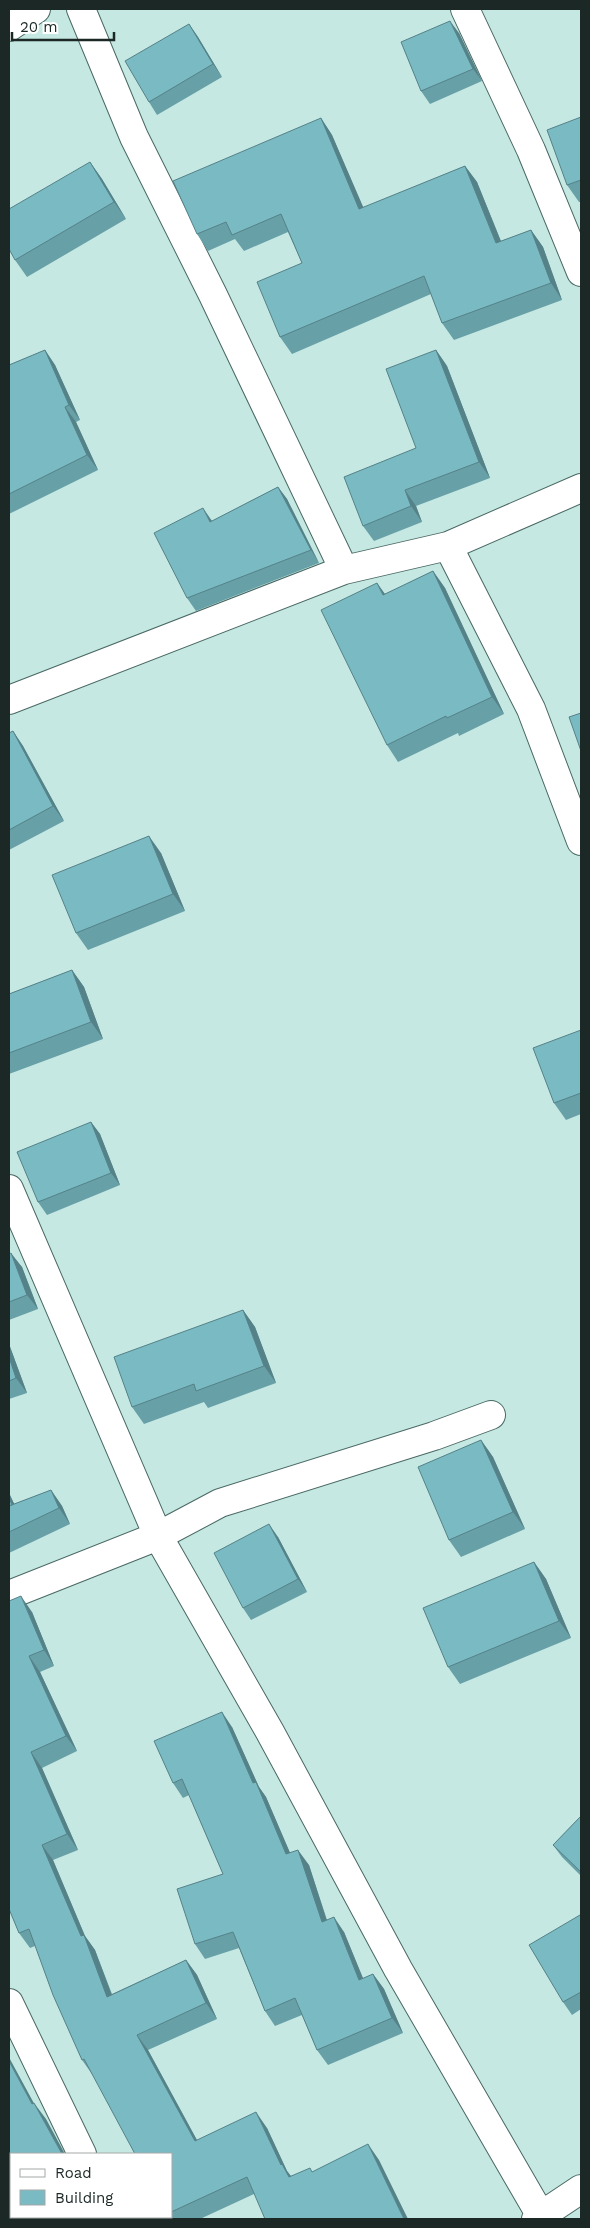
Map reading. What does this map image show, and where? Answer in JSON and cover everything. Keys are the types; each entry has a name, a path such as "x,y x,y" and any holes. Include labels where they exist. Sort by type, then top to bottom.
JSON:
{"street":[{"path":"9,27 36,9"},
{"path":"81,9 134,137 213,295 344,570"},
{"path":"466,9 531,150 581,272"},
{"path":"9,700 344,570 448,546 581,488"},
{"path":"448,546 531,709 581,842"},
{"path":"9,1188 158,1536 270,1732 398,1968 538,2218 581,2189"},
{"path":"9,1594 158,1536 220,1503 434,1436 491,1415"},
{"path":"9,2003 82,2153"}],"building":[{"path":"450,21 473,69 421,91 401,42"},
{"path":"189,24 213,64 149,102 125,61"},
{"path":"581,117 581,180 567,185 547,130"},
{"path":"321,118 359,209 465,166 496,243 531,230 551,283 442,323 424,276 280,337 257,282 302,263 281,214 232,235 226,222 197,234 173,181"},
{"path":"90,162 114,202 15,260 9,249 9,209"},
{"path":"45,350 69,405 65,407 87,455 9,494 9,365"},
{"path":"436,350 479,462 405,490 411,506 363,526 344,477 416,448 386,369"},
{"path":"278,487 311,550 187,598 154,533 203,508 210,522"},
{"path":"433,571 492,697 447,718 446,716 387,745 321,610 377,583 383,595"},
{"path":"581,713 581,751 569,717"},
{"path":"13,731 53,806 9,830 9,733"},
{"path":"149,836 173,894 76,933 52,875"},
{"path":"72,970 91,1022 9,1053 9,994"},
{"path":"581,1030 581,1093 554,1103 533,1048"},
{"path":"91,1122 111,1173 38,1202 17,1152"},
{"path":"11,1253 27,1295 9,1302 9,1254"},
{"path":"243,1310 264,1366 196,1391 194,1384 132,1407 114,1357"},
{"path":"9,1357 16,1378 9,1381"},
{"path":"481,1440 513,1512 449,1540 418,1467"},
{"path":"51,1490 59,1508 9,1532 9,1506"},
{"path":"269,1524 298,1579 243,1608 214,1553"},
{"path":"534,1562 559,1621 448,1667 423,1608"},
{"path":"21,1596 44,1650 29,1656 66,1736 31,1752 67,1834 42,1845 81,1936 84,1935 107,1997 186,1960 206,2003 137,2035 195,2141 256,2112 281,2165 289,2177 310,2168 312,2172 368,2144 404,2219 265,2219 247,2177 172,2212 172,2153 134,2153 84,2059 82,2060 53,1995 29,1929 19,1933 9,1909 9,1601"},
{"path":"222,1712 253,1783 256,1782 286,1854 298,1850 322,1922 334,1917 359,1980 373,1974 392,2018 317,2050 295,1998 265,2011 233,1932 195,1944 177,1889 223,1874 182,1779 173,1783 154,1741"},
{"path":"581,1816 581,1872 553,1845"},
{"path":"580,1915 581,1992 563,2002 529,1945"},
{"path":"9,2061 61,2153 10,2153 10,2218 84,2219 9,2219"}]}
